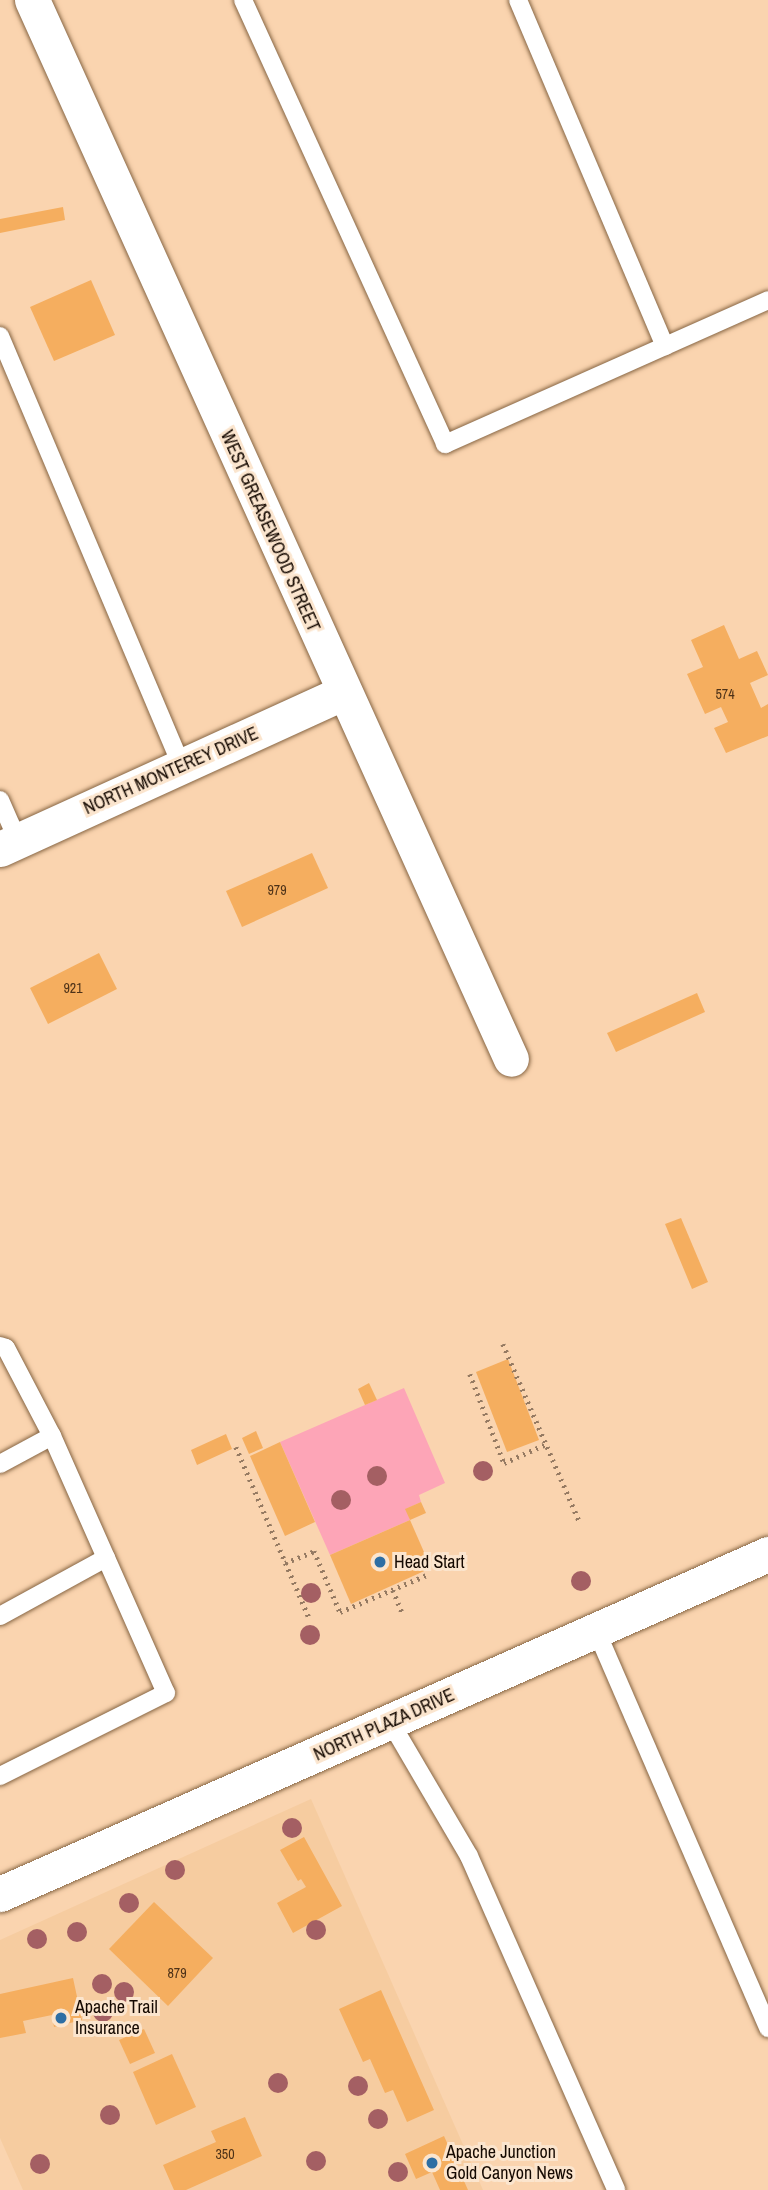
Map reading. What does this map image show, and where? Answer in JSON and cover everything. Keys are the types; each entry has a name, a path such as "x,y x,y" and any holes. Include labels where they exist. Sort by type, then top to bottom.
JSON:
{"street":[{"name":"WEST GREASEWOOD STREET","path":"32,0 343,693 511,1059"},
{"name":"NORTH MONTEREY DRIVE","path":"9,845 343,693"},
{"name":"NORTH PLAZA DRIVE","path":"0,1894 768,1554"}],"lane":[{"path":"243,0 446,444 768,300"},
{"path":"518,0 665,346"},
{"path":"0,336 182,766"},
{"path":"0,800 9,845"},
{"path":"0,1346 6,1348 52,1436 166,1693 0,1776"},
{"path":"0,1464 52,1436"},
{"path":"0,1616 106,1558"},
{"path":"597,1630 768,2028"},
{"path":"391,1723 469,1856 616,2190"}],"path":[{"path":"503,1344 580,1523"},
{"path":"470,1374 504,1463 546,1444"},
{"path":"236,1447 310,1620"},
{"path":"285,1563 314,1551 340,1612 429,1574"},
{"path":"393,1590 402,1612"}],"shaded area":[{"path":"404,1388 445,1483 419,1495 421,1502 406,1509 410,1520 330,1555 280,1442"},
{"path":"311,1799 483,2190 23,2190 0,2138 0,1940"}],"building":[{"path":"63,207 65,220 0,233 0,219"},
{"path":"91,280 115,335 54,361 30,307"},
{"path":"724,625 739,659 757,651 768,675 750,683 761,708 768,704 768,736 726,753 714,728 728,722 721,707 705,714 687,674 703,667 691,640"},
{"path":"312,853 328,888 242,927 226,891"},
{"path":"99,953 117,989 48,1024 30,988"},
{"path":"697,993 705,1012 616,1052 607,1033"},
{"path":"681,1218 708,1282 692,1289 665,1224"},
{"path":"508,1359 539,1440 507,1452 476,1372"},
{"path":"369,1383 377,1400 365,1405 358,1389"},
{"path":"256,1431 263,1448 249,1454 242,1438"},
{"path":"226,1434 232,1449 197,1465 191,1450"},
{"path":"280,1442 315,1522 285,1536 250,1456"},
{"path":"421,1502 426,1513 410,1520 405,1509"},
{"name":"Head Start","path":"410,1520 431,1568 351,1604 330,1555"},
{"path":"304,1837 342,1906 293,1933 277,1903 306,1887 301,1879 298,1881 280,1850"},
{"path":"154,1902 213,1958 168,2006 109,1949"},
{"path":"73,1978 82,2020 54,2027 52,2015 23,2021 26,2033 0,2038 0,1994"},
{"path":"381,1990 434,2110 407,2122 393,2090 385,2093 370,2059 363,2062 339,2009"},
{"path":"144,2029 155,2053 130,2064 119,2040"},
{"path":"172,2054 196,2107 156,2125 133,2072"},
{"path":"245,2117 262,2156 186,2190 174,2190 163,2165 216,2142 211,2131"},
{"name":"Apache Junction Gold Canyon News","path":"444,2136 468,2190 440,2190 432,2172 416,2179 405,2154"}],"place":[{"name":"Head Start","path":"380,1562"},
{"name":"Apache Trail Insurance","path":"61,2018"},
{"name":"Apache Junction Gold Canyon News","path":"432,2163"}]}
